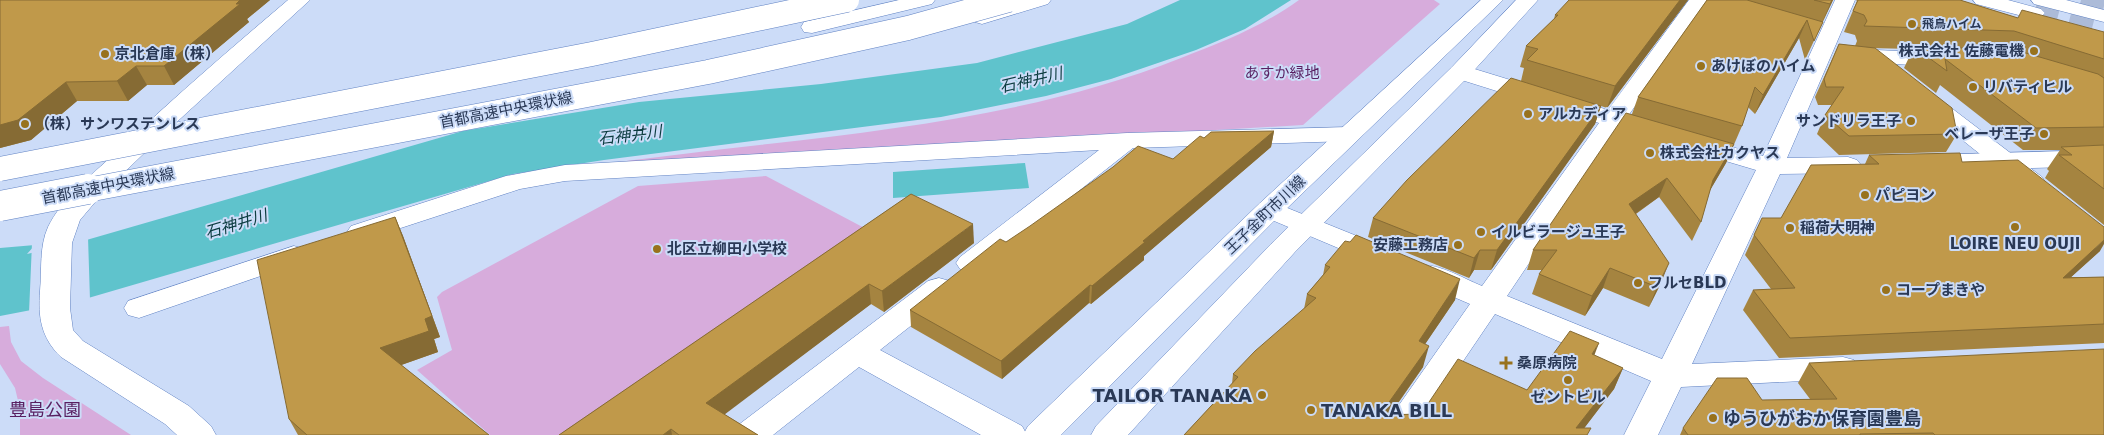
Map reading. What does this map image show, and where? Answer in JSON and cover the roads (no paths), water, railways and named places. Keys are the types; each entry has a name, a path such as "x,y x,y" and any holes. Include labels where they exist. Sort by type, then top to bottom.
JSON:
{"main road":[{"path":"199,435 177,415 66,344 58,334 54,321 59,235 68,216 132,151 170,114 300,0"},
{"path":"0,169 619,48 847,0"},
{"name":"首都高速中央環状線","path":"0,182 743,42 925,0"},
{"name":"首都高速中央環状線","path":"0,206 708,72 908,28 1009,0"},
{"path":"708,72 914,34 982,18 1041,0"},
{"name":"王子金町市川線","path":"1040,435 1270,209 1493,0"},
{"path":"1108,435 1306,225 1460,72 1528,0"},
{"path":"1641,435 1771,166 1820,40 1845,0"},
{"path":"1960,0 2006,16 2051,27"},
{"path":"1983,0 2104,16"},
{"path":"2058,0 2104,12"},
{"path":"1395,435 1613,120 1708,1"},
{"path":"1820,40 1874,58 1963,60"},
{"path":"1874,58 2051,198"},
{"path":"1460,72 1613,120 1771,166 1869,164"},
{"path":"139,308 428,209 515,182 565,173 1127,141 1349,134"},
{"path":"748,435 1127,141"},
{"path":"1908,163 2104,158"},
{"path":"1270,209 1671,376 1866,367"},
{"path":"857,352 1010,435"}],"water":[{"name":"石神井川","path":"1180,0 1291,0 1245,29 1196,50 1111,79 1046,96 941,117 604,160 513,174 78,301 0,316 0,248 35,245 27,254 83,241 463,131 639,102 821,84 977,63 1127,24"},
{"path":"1025,163 1029,188 893,198 893,172"}],"tunnel":[{"path":"2081,0 2104,6"},
{"path":"2034,13 2104,31"}],"place":[{"name":"飛鳥ハイム","path":"1912,24"},
{"name":"株式会社 佐藤電機","path":"2034,51"},
{"name":"京北倉庫（株）","path":"105,54"},
{"name":"あけぼのハイム","path":"1701,66"},
{"name":"リバティヒル","path":"1973,87"},
{"name":"アルカディア","path":"1528,114"},
{"name":"サンドリラ王子","path":"1911,121"},
{"name":"（株）サンワステンレス","path":"25,124"},
{"name":"ベレーザ王子","path":"2044,134"},
{"name":"株式会社カクヤス","path":"1650,153"},
{"name":"パピヨン","path":"1865,195"},
{"name":"LOIRE NEU OUJI","path":"2015,227"},
{"name":"稲荷大明神","path":"1790,228"},
{"name":"イルビラージュ王子","path":"1481,232"},
{"name":"安藤工務店","path":"1458,245"},
{"name":"北区立柳田小学校","path":"657,249"},
{"name":"フルセBLD","path":"1638,283"},
{"name":"コープまきや","path":"1886,290"},
{"name":"桑原病院","path":"1506,363"},
{"name":"ゼントビル","path":"1568,380"},
{"name":"TAILOR TANAKA","path":"1262,395"},
{"name":"TANAKA BILL","path":"1311,410"},
{"name":"ゆうひがおか保育園豊島","path":"1713,418"}],"park label":[{"name":"あすか緑地","path":"1282,73"},
{"name":"豊島公園","path":"45,409"}]}
